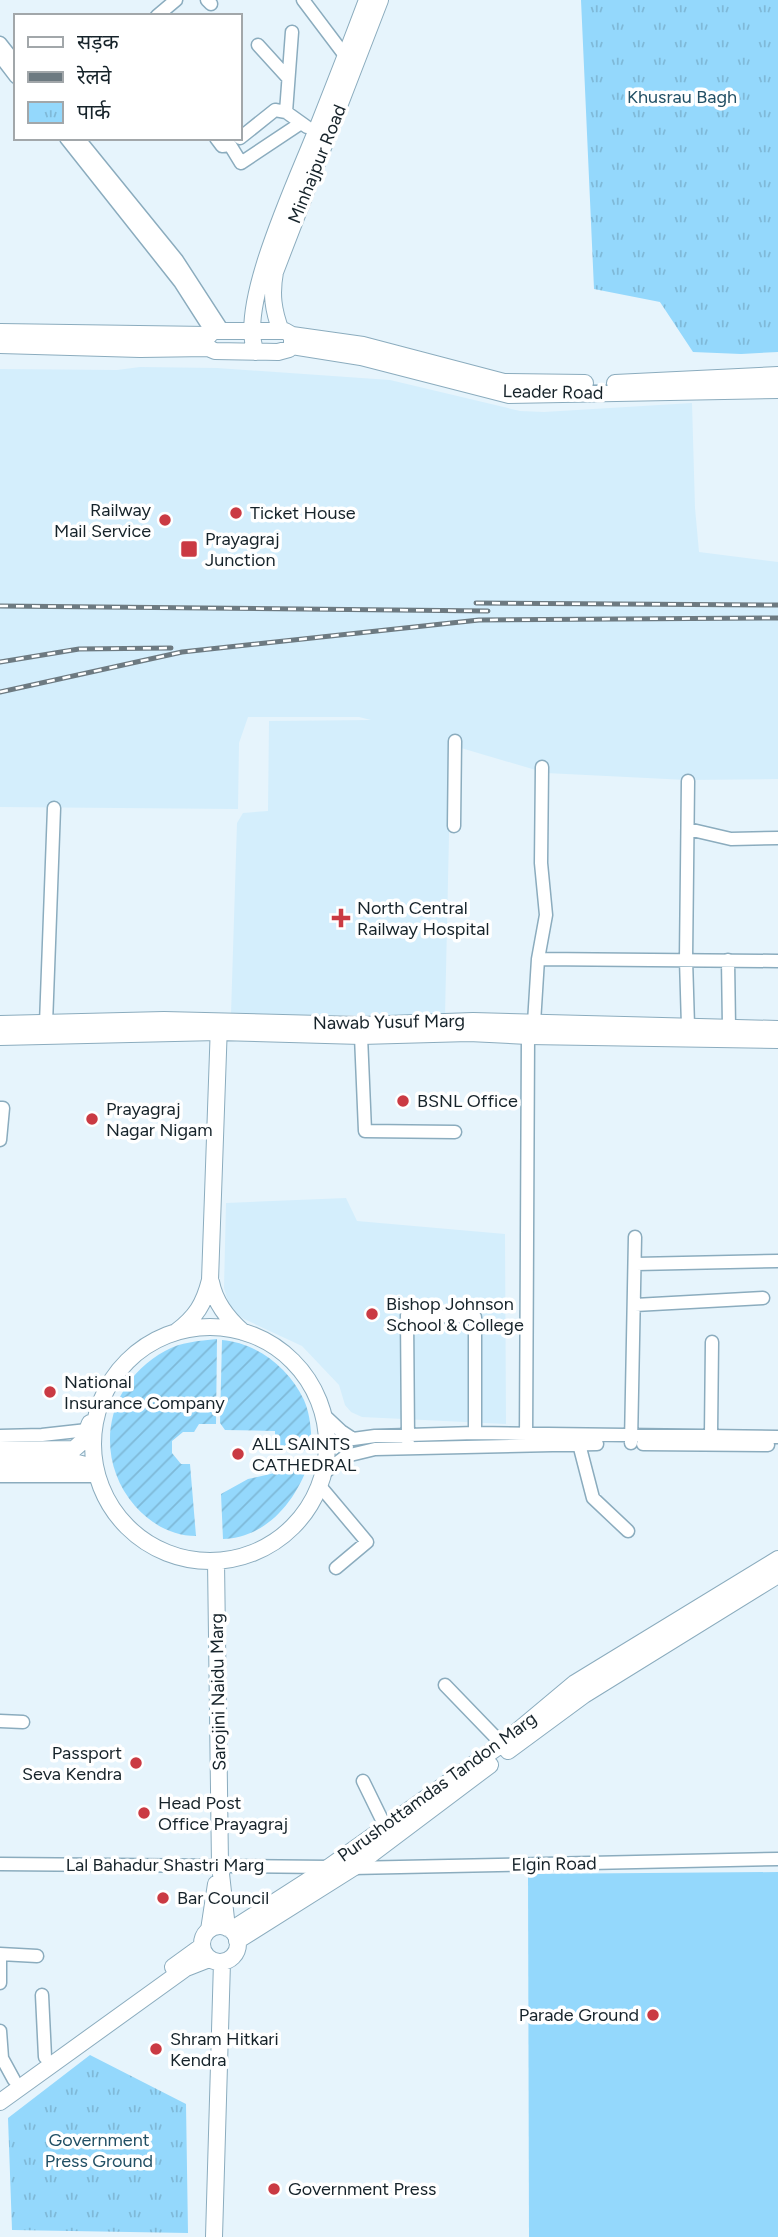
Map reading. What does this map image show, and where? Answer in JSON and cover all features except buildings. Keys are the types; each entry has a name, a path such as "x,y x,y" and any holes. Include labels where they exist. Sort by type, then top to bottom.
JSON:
{"main road":[{"name":"Minhajpur Road","path":"252,331 263,270 368,0"},
{"name":"Minhajpur Road","path":"289,337 275,313 275,272 380,0"},
{"path":"252,331 256,352"},
{"path":"0,345 140,349 213,336 252,331 289,337 278,352 256,352 215,351 213,336"},
{"path":"0,332 213,336"},
{"name":"Leader Road","path":"289,337 509,395 537,389 601,383 778,375"},
{"name":"Leader Road","path":"537,389 778,390"},
{"name":"Nawab Yusuf Marg","path":"0,1024 219,1026 473,1021 531,1029 778,1040"},
{"path":"219,1026 211,1280 218,1303 243,1332"},
{"name":"Nawab Yusuf Marg","path":"0,1037 219,1026 361,1036 688,1026 778,1029"},
{"path":"174,1334 197,1315 211,1280"},
{"path":"0,1450 74,1449 83,1441 87,1430 95,1413 110,1383 122,1367 152,1343 174,1334 212,1328 243,1332 262,1339 295,1363 318,1394 325,1416 329,1455 322,1479 300,1519 279,1538 254,1553 216,1561 177,1556 142,1539 126,1527 114,1511 97,1476 93,1447 95,1413"},
{"path":"0,1462 74,1462 85,1465 97,1476"},
{"name":"Purushottamdas Tandon Marg","path":"778,1550 570,1678 563,1685 573,1694 579,1707 590,1703 778,1583"},
{"path":"573,1694 778,1559"},
{"name":"Sarojini Naidu Marg","path":"216,1561 220,1865 232,1933"},
{"path":"573,1694 778,1575"},
{"name":"Purushottamdas Tandon Marg","path":"232,1933 573,1694"},
{"name":"Purushottamdas Tandon Marg","path":"232,1933 353,1868 573,1694"},
{"name":"Sarojini Naidu Marg","path":"209,1930 220,1865"},
{"path":"0,2102 186,1968 211,1955 233,1956 232,1933 219,1926 209,1930 202,1940 211,1955 214,2237"},
{"path":"0,2091 45,2057 211,1955"}],"street":[{"path":"159,14 176,0"},
{"path":"303,0 346,57"},
{"path":"286,112 292,32"},
{"path":"0,43 5,63"},
{"path":"258,45 288,78"},
{"path":"242,135 275,110 286,112 315,134"},
{"path":"218,140 222,146 236,140 241,163 301,123"},
{"path":"67,140 180,282 213,336"},
{"path":"80,140 177,260 213,336"},
{"path":"454,826 455,741"},
{"path":"526,1440 531,1029 538,959 546,915 541,863 542,767"},
{"path":"688,781 688,1026"},
{"path":"46,1024 54,808"},
{"path":"688,829 731,839 778,838"},
{"path":"538,959 778,961"},
{"path":"728,960 729,1027"},
{"path":"361,1036 365,1131 455,1132"},
{"path":"0,1108 4,1108 0,1140"},
{"path":"631,1440 635,1237"},
{"path":"635,1264 778,1261"},
{"path":"635,1305 763,1298"},
{"path":"408,1440 407,1315 475,1317 475,1433"},
{"path":"711,1434 712,1342"},
{"path":"325,1416 353,1439 631,1440 778,1445"},
{"path":"0,1436 87,1430"},
{"path":"336,1567 368,1542 322,1479 355,1452 408,1440 475,1433 579,1444 711,1434 778,1437"},
{"path":"579,1444 593,1498 628,1531"},
{"path":"0,1476 97,1476"},
{"path":"445,1685 502,1744"},
{"path":"0,1721 23,1722"},
{"path":"363,1781 385,1826"},
{"name":"Elgin Road","path":"329,1867 778,1859"},
{"name":"Lal Bahadur Shastri Marg","path":"0,1864 329,1867"},
{"path":"0,1983 0,1954 37,1956"},
{"path":"42,1995 45,2057"},
{"path":"0,2031 2,2058 15,2080"}],"shaded area":[{"path":"140,367 217,368 390,380 520,411 544,412 692,403 699,552 778,562 778,779 687,780 546,773 451,745 445,1016 231,1014 237,823 243,813 268,811 269,721 371,720 359,717 248,717 239,743 238,809 0,807 0,369 117,370"},
{"name":"Bishop Johnson School & College","path":"346,1198 357,1221 505,1234 506,1424 362,1417 351,1412 345,1405 339,1385 302,1346 244,1319 230,1309 224,1288 226,1203"}],"green space":[{"name":"Khusrau Bagh","path":"581,0 778,0 778,352 693,352 660,302 594,289"},
{"path":"217,1339 216,1424 199,1424 194,1432 183,1432 172,1441 172,1453 181,1464 190,1464 196,1536 187,1535 162,1528 135,1506 113,1465 110,1443 112,1422 118,1401 129,1382 145,1365 177,1346"},
{"path":"222,1340 235,1342 259,1352 290,1378 306,1406 312,1450 275,1451 275,1431 225,1430 220,1423"},
{"path":"310,1460 297,1489 279,1513 254,1531 223,1539 221,1494 248,1479 279,1472 279,1461"},
{"name":"Parade Ground","path":"778,1872 778,2237 529,2237 528,1874"},
{"name":"Government Press Ground","path":"90,2055 186,2104 188,2233 12,2230 8,2118"}],"railway":[{"path":"476,603 778,605"},
{"path":"0,606 488,611"},
{"path":"0,692 182,652 479,620 778,618"},
{"path":"0,662 79,649 171,648"}],"place":[{"name":"Ticket House","path":"236,513"},
{"name":"Railway Mail Service","path":"165,520"},
{"name":"Prayagraj Junction","path":"189,549"},
{"name":"North Central Railway Hospital","path":"341,918"},
{"name":"BSNL Office","path":"403,1101"},
{"name":"Prayagraj Nagar Nigam","path":"92,1119"},
{"name":"Bishop Johnson School & College","path":"372,1314"},
{"name":"National Insurance Company","path":"50,1392"},
{"name":"ALL SAINTS CATHEDRAL","path":"238,1454"},
{"name":"Passport Seva Kendra","path":"136,1763"},
{"name":"Head Post Office Prayagraj","path":"144,1813"},
{"name":"Bar Council","path":"163,1898"},
{"name":"Parade Ground","path":"653,2015"},
{"name":"Shram Hitkari Kendra","path":"156,2049"},
{"name":"Government Press","path":"274,2189"}]}
